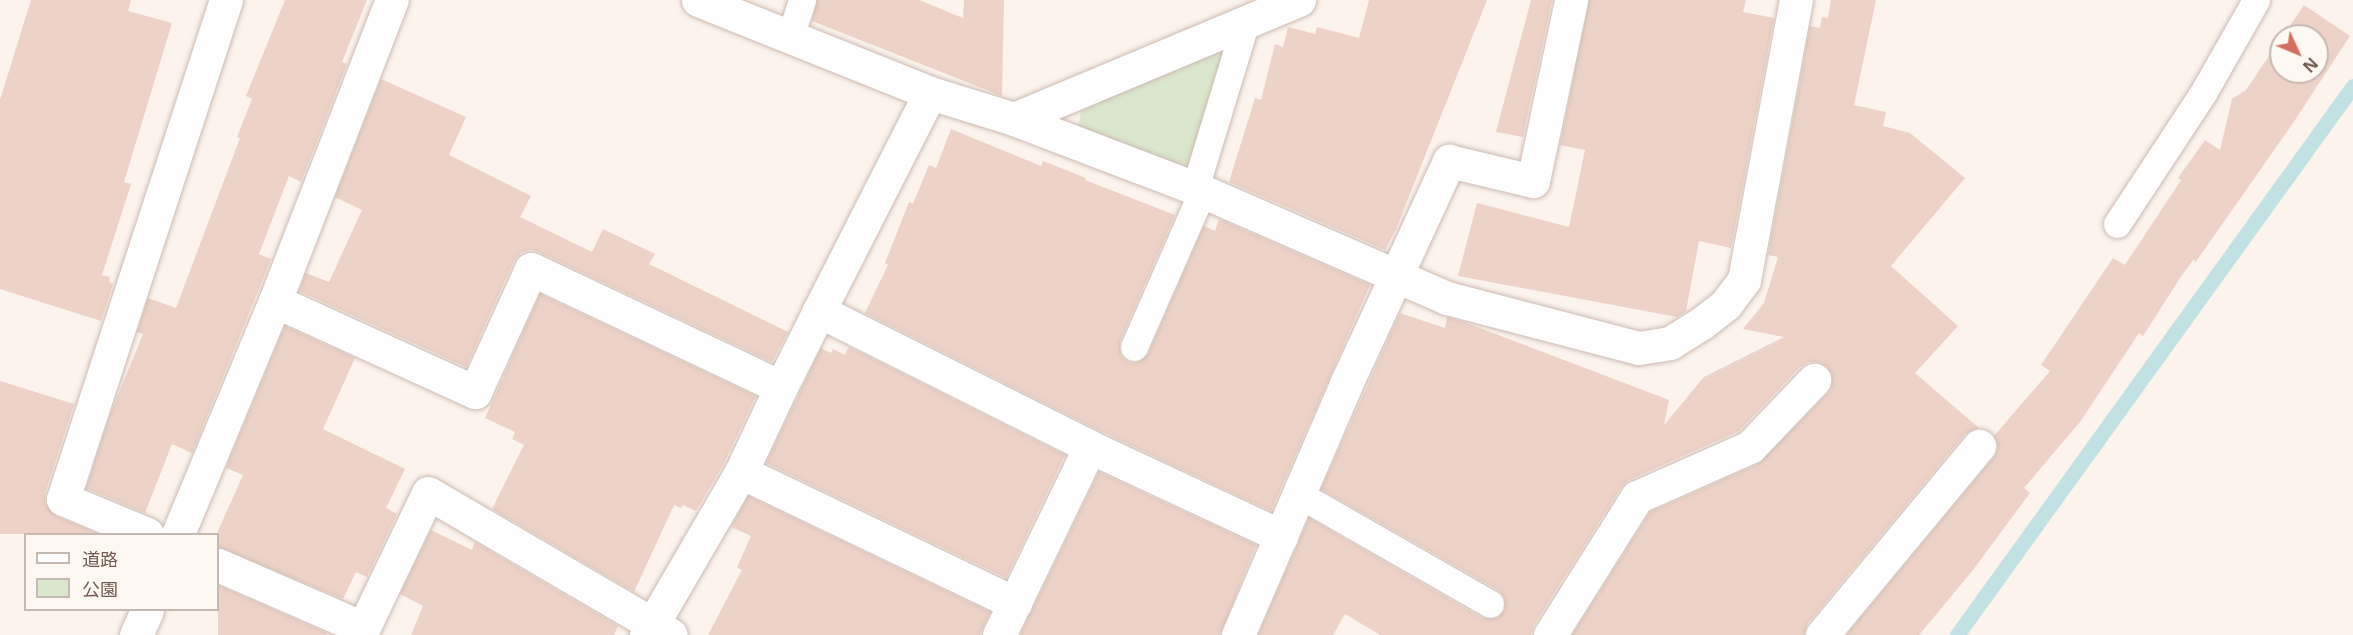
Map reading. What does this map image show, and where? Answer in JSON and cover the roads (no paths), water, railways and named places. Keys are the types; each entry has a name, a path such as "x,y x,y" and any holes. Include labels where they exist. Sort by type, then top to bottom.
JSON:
{"street":[{"path":"145,533 63,499 226,0"},
{"path":"178,533 275,301 392,0"},
{"path":"698,0 930,93 1014,119 1198,190 1447,297 1639,348 1670,343 1702,323 1726,304 1744,280 1796,0"},
{"path":"1014,119 1299,0"},
{"path":"1238,635 1395,275 1449,161 1533,181 1571,0"},
{"path":"219,565 362,631 428,493 656,631 741,472 819,310 930,93"},
{"path":"275,301 475,392 531,269 781,387"},
{"path":"819,310 1090,447 1281,536"},
{"path":"1550,635 1637,497 1750,447 1814,380"},
{"path":"1822,635 1979,446"},
{"path":"999,635 1090,447"},
{"path":"741,472 1015,603"},
{"path":"136,635 146,611"}],"lane":[{"path":"790,38 802,0"},
{"path":"2117,224 2203,93 2256,0"},
{"path":"1134,347 1198,190 1245,24"},
{"path":"1300,495 1490,604"}],"waterway":[{"path":"1957,635 2353,86"}]}
